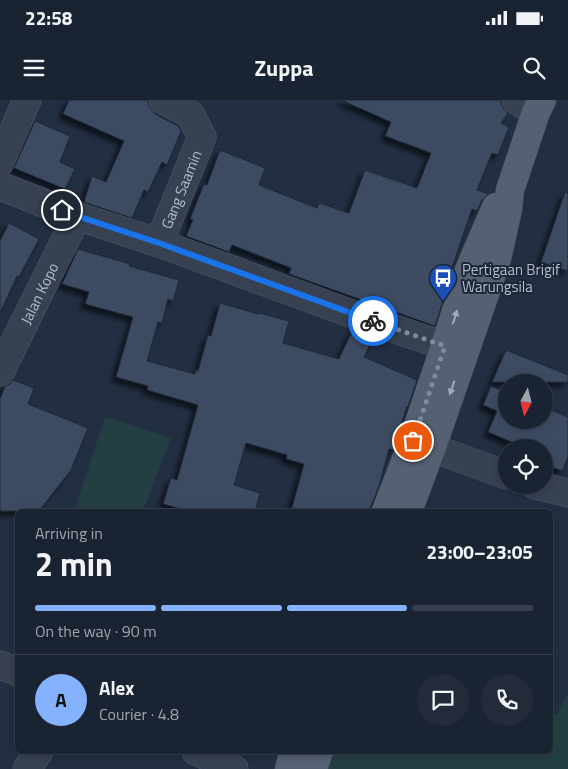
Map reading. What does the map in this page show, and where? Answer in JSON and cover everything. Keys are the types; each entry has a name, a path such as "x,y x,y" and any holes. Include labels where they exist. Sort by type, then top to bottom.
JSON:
{"main road":[{"path":"387,509 422,444 497,259 508,209 510,190 532,104"},
{"path":"408,509 445,346 469,270 497,205 510,190"},
{"path":"288,769 293,754"},
{"path":"313,769 318,754"}],"street":[{"path":"0,162 27,100"},
{"name":"Gang Saamin","path":"159,243 202,137 190,114 163,100"},
{"path":"0,186 77,216 159,243 445,346"},
{"name":"Jalan Kopo","path":"0,372 77,216"},
{"path":"422,444 498,471"},
{"path":"553,489 568,493"},
{"path":"0,665 15,671"},
{"path":"27,769 37,754"},
{"path":"202,754 234,769"}],"green space":[{"path":"105,417 171,438 144,509 75,509"},
{"path":"568,693 568,769 328,769 313,754 553,754 553,713 557,714"}],"building":[{"path":"69,100 147,100 155,114 178,126 181,131 167,165 162,162 148,192 144,190 132,218 84,202 92,176 106,182 124,141 63,114"},
{"path":"341,100 500,100 503,108 508,113 501,123 509,127 498,155 492,153 477,190 488,194 482,200 477,211 472,209 449,276 451,276 435,326 289,274 291,268 232,245 229,252 186,236 193,220 190,219 204,184 207,185 220,150 265,168 259,185 317,208 319,203 349,213 365,170 417,188 431,153 385,136 391,122"},
{"path":"35,121 70,136 60,162 75,169 65,189 14,168"},
{"path":"565,192 568,193 568,271 541,262"},
{"path":"9,223 39,239 19,277 17,276 0,313 0,241"},
{"path":"78,249 179,280 173,301 168,299 162,323 158,322 147,361 195,374 196,370 198,371 208,335 211,336 220,303 289,321 283,343 339,359 352,331 373,338 364,357 417,380 393,450 389,449 379,486 370,509 292,509 304,464 286,459 287,455 246,443 234,485 260,493 256,509 182,509 163,504 171,478 177,480 198,405 147,390 148,386 116,377 133,317 85,304 89,292 62,284"},
{"path":"506,350 568,375 568,382 553,382 553,374 498,374 498,382 492,382"},
{"path":"13,380 34,388 28,404 88,428 71,470 41,509 0,511 0,399 5,386 9,385"},
{"path":"491,386 498,389 498,429 553,429 553,411 568,417 568,457 562,471 553,468 553,439 505,439 488,432 497,411 483,405"}],"way so far":[{"path":"373,321 445,346 413,441"}],"place":[{"name":"Pertigaan Brigif Warungsila","path":"443,302"}],"route":[{"path":"62,210 159,243 373,321"}]}
